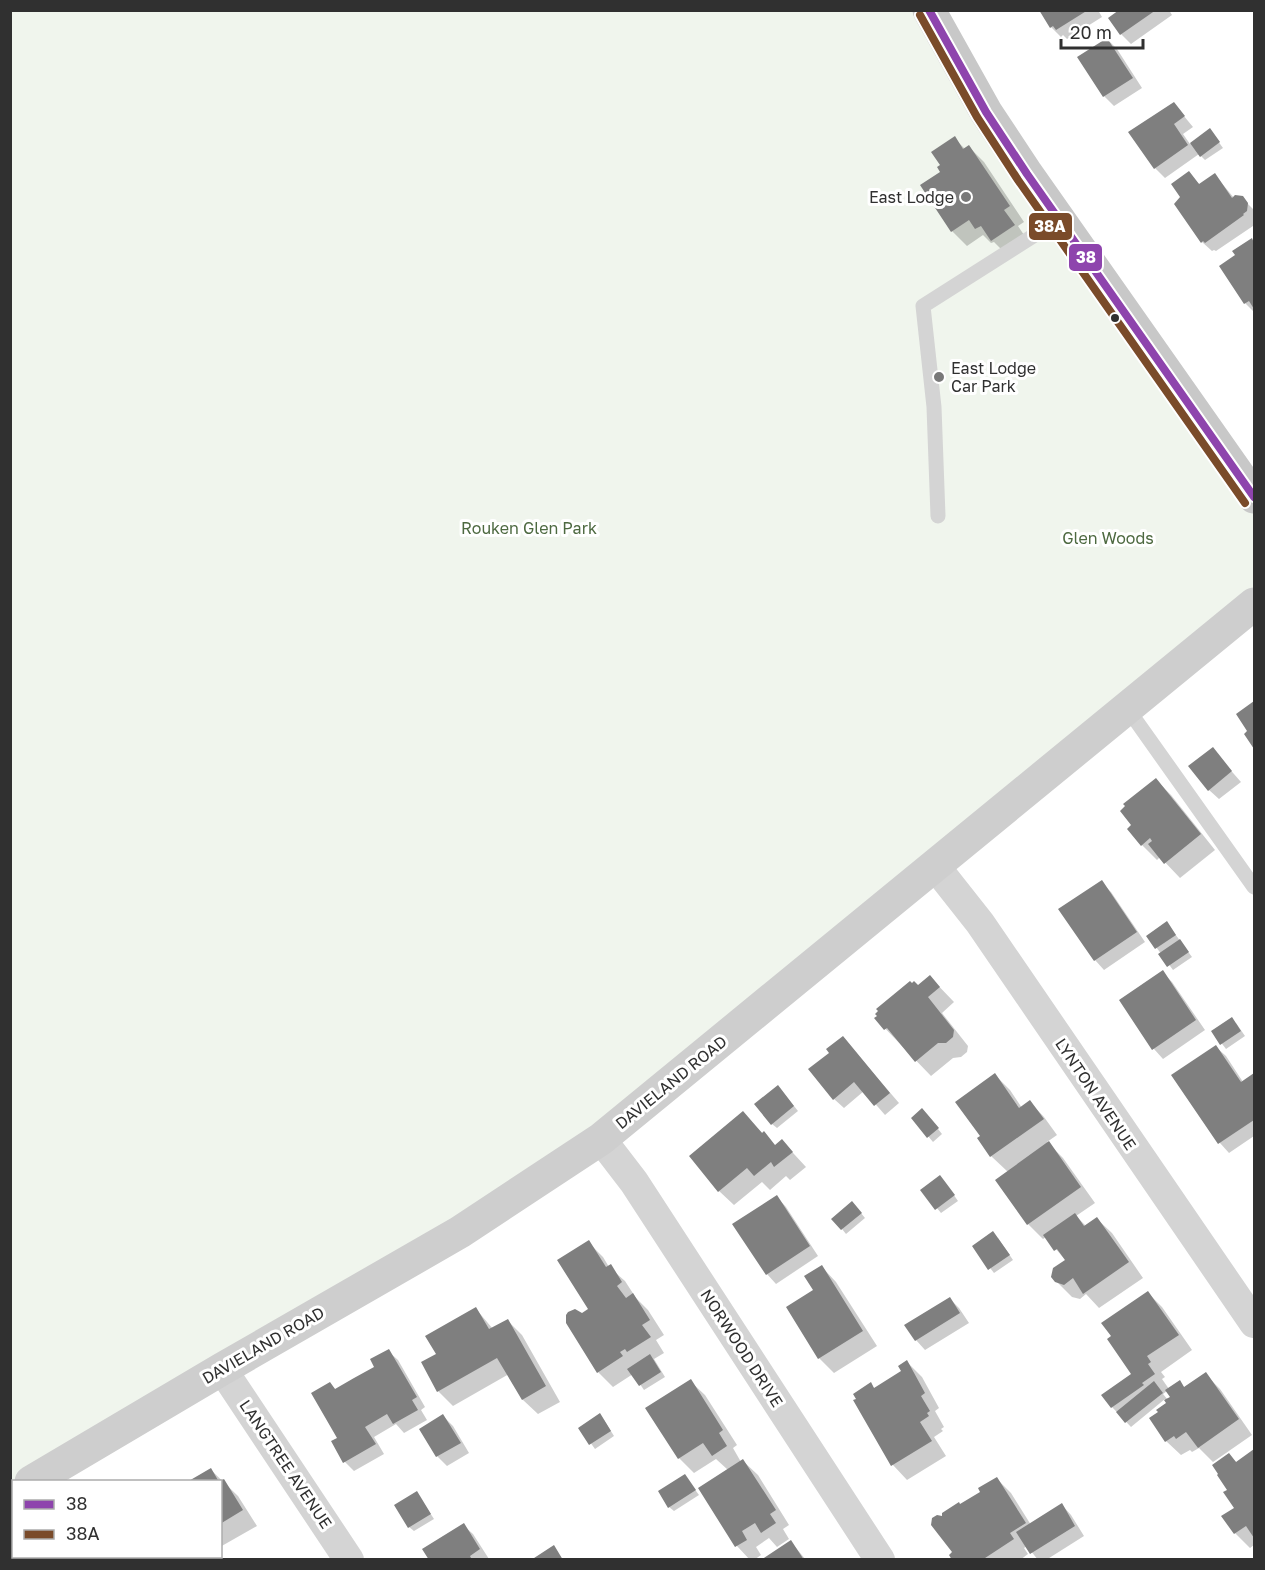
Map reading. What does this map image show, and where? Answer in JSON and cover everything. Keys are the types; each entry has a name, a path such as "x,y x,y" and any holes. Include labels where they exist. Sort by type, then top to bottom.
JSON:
{"main road":[{"path":"930,10 986,112 1254,497"}],"street":[{"name":"DAVIELAND ROAD","path":"34,1480 460,1232 601,1140 1254,604"},
{"name":"LYNTON AVENUE","path":"935,866 980,923 1254,1323"},
{"name":"NORWOOD DRIVE","path":"601,1140 634,1182 880,1560"},
{"name":"LANGTREE AVENUE","path":"222,1369 350,1560"}],"lane":[{"path":"938,516 934,407 922,306 1060,219"},
{"path":"1127,708 1254,886"}],"green space":[{"name":"Rouken Glen Park","path":"10,11 929,11 1254,497 1254,604 601,1139 33,1480 12,1480 11,1494"}],"building":[{"path":"1039,10 1088,10 1056,30 1053,26 1050,28"},
{"path":"1119,10 1156,10 1120,35 1108,18"},
{"path":"1107,38 1133,78 1103,97 1077,57"},
{"path":"1174,102 1185,116 1174,124 1188,145 1154,169 1128,132"},
{"path":"1210,128 1220,142 1200,157 1190,143"},
{"name":"East Lodge","path":"955,136 963,149 969,145 1010,206 1004,210 1015,225 991,241 981,226 975,229 969,220 951,232 920,185 940,172 937,167 940,165 931,152"},
{"path":"1189,171 1199,184 1215,173 1232,198 1235,195 1243,196 1248,203 1244,215 1205,243 1203,241 1201,243 1174,204 1180,197 1171,184"},
{"path":"1252,238 1254,243 1254,309 1249,301 1244,304 1219,266 1235,255 1232,251"},
{"path":"1254,701 1254,749 1244,734 1247,731 1236,714"},
{"path":"1213,747 1232,771 1208,791 1188,766"},
{"path":"1156,778 1201,834 1164,864 1148,844 1152,841 1150,838 1141,846 1127,829 1131,825 1120,811 1125,806 1123,804"},
{"path":"1102,880 1137,932 1094,961 1058,909"},
{"path":"1167,921 1176,935 1155,949 1146,936"},
{"path":"1180,939 1189,952 1167,967 1158,954"},
{"path":"1163,970 1196,1020 1152,1050 1119,1000"},
{"path":"930,975 940,987 928,997 954,1030 953,1037 946,1043 938,1043 915,1062 887,1028 884,1030 874,1018 877,1016 876,1009 910,981 918,985"},
{"path":"1232,1017 1241,1031 1220,1045 1211,1031"},
{"path":"843,1036 890,1093 874,1106 854,1082 833,1100 808,1069 829,1053 826,1049"},
{"path":"1216,1045 1241,1082 1254,1073 1254,1120 1218,1144 1171,1075"},
{"path":"995,1073 1019,1108 1030,1100 1044,1119 990,1157 977,1138 980,1136 955,1102"},
{"path":"778,1085 794,1106 771,1125 754,1104"},
{"path":"922,1108 939,1128 927,1138 911,1118"},
{"path":"743,1111 775,1145 782,1139 793,1152 774,1167 771,1162 754,1176 747,1168 718,1192 689,1156"},
{"path":"1049,1141 1081,1187 1027,1225 995,1180"},
{"path":"940,1175 955,1195 935,1210 920,1190"},
{"path":"777,1195 810,1246 766,1275 732,1224"},
{"path":"852,1201 862,1213 841,1230 831,1219"},
{"path":"1075,1213 1084,1226 1097,1217 1129,1262 1083,1294 1073,1278 1064,1285 1055,1282 1051,1277 1053,1268 1065,1260 1057,1249 1054,1251 1043,1235"},
{"path":"993,1231 1010,1255 988,1270 972,1246"},
{"path":"589,1240 606,1267 611,1264 622,1282 617,1286 626,1298 633,1293 650,1320 642,1325 651,1337 627,1352 625,1349 620,1352 623,1356 597,1373 566,1323 568,1312 575,1309 582,1313 588,1309 557,1260"},
{"path":"822,1265 863,1331 818,1359 786,1307 813,1290 804,1276"},
{"path":"1148,1291 1179,1335 1147,1356 1151,1362 1148,1364 1155,1374 1142,1383 1144,1385 1111,1408 1101,1395 1131,1374 1107,1339 1111,1336 1101,1323"},
{"path":"950,1297 960,1313 915,1341 904,1325"},
{"path":"476,1307 489,1329 508,1319 546,1386 522,1400 497,1358 437,1392 421,1362 436,1354 425,1336"},
{"path":"389,1349 417,1397 412,1400 418,1410 393,1424 387,1414 365,1427 376,1444 343,1463 331,1441 337,1438 311,1393 330,1382 335,1389 374,1367 370,1359"},
{"path":"650,1354 661,1372 639,1386 627,1369"},
{"path":"907,1360 925,1393 921,1396 930,1411 927,1413 929,1416 920,1422 932,1441 891,1466 853,1400 856,1399 853,1394 871,1382 874,1388 901,1371 898,1366"},
{"path":"1206,1372 1239,1419 1198,1448 1186,1432 1176,1439 1174,1436 1165,1442 1149,1418 1166,1403 1164,1400 1170,1397 1165,1390 1180,1380 1184,1387"},
{"path":"691,1379 723,1430 719,1433 727,1446 712,1456 703,1443 678,1459 645,1408"},
{"path":"1154,1381 1163,1393 1125,1423 1116,1412"},
{"path":"600,1413 611,1431 589,1445 578,1428"},
{"path":"443,1414 461,1443 436,1457 419,1429"},
{"path":"1254,1449 1254,1538 1246,1526 1234,1534 1221,1516 1234,1508 1223,1492 1227,1490 1212,1465 1229,1453 1236,1462"},
{"path":"743,1459 776,1510 770,1514 776,1523 761,1533 755,1523 742,1531 747,1540 735,1547 698,1488"},
{"path":"211,1468 218,1480 190,1480"},
{"path":"685,1474 696,1490 668,1508 658,1491"},
{"path":"997,1477 1026,1523 1010,1533 1014,1539 982,1560 952,1560 949,1555 952,1552 931,1525 932,1518 937,1515 942,1516 942,1513 980,1492 978,1488"},
{"path":"224,1479 243,1510 222,1523 222,1480"},
{"path":"417,1491 431,1514 408,1528 394,1505"},
{"path":"1062,1503 1075,1526 1030,1554 1016,1532"},
{"path":"464,1523 480,1549 470,1556 472,1560 429,1560 422,1549"},
{"path":"791,1540 804,1560 761,1560"},
{"path":"554,1545 563,1560 531,1560"},
{"path":"48,1558 110,1558 111,1560 45,1560"}],"transit line":[{"name":"38","path":"929,10 986,112 1027,174 1254,497"},
{"name":"38A","path":"920,15 977,117 1018,180 1245,503"}],"place":[{"name":"East Lodge","path":"966,197"},
{"name":"East Lodge Car Park","path":"939,377"}],"park label":[{"name":"Glen Woods","path":"1108,538"}]}
